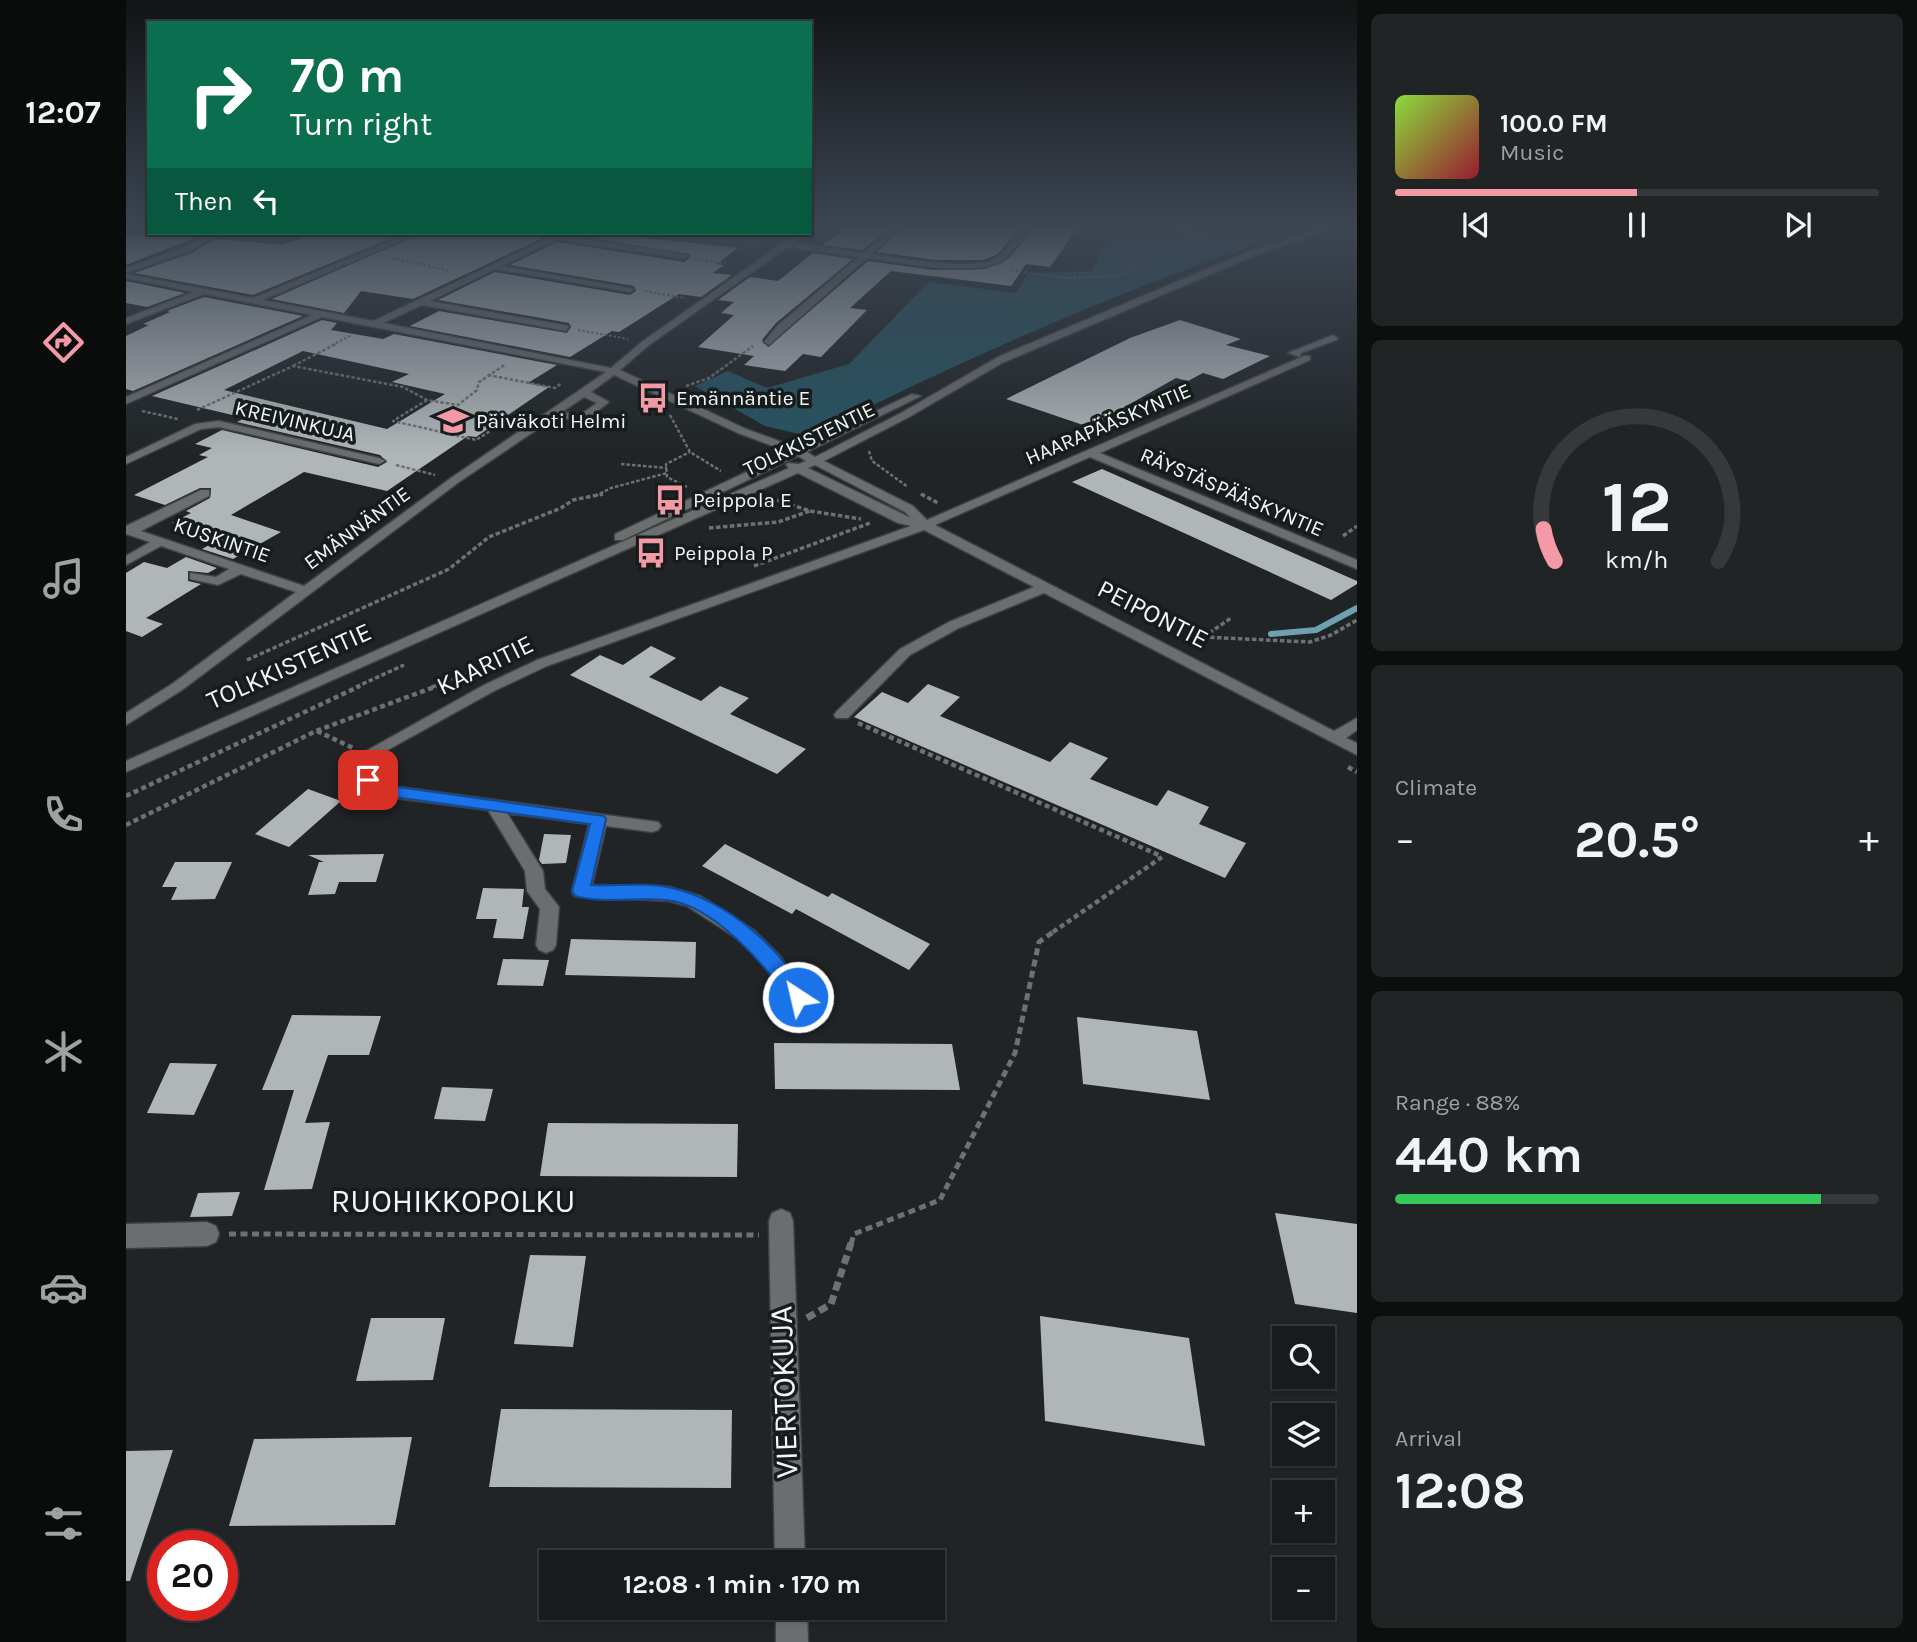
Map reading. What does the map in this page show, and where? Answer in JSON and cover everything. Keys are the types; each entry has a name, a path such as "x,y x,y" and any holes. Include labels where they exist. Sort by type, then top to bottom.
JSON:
{"street":[{"path":"126,321 171,304"},
{"path":"267,304 613,371 742,431"},
{"path":"375,324 419,304"},
{"path":"431,304 566,328"},
{"name":"EMÄNNÄNTIE","path":"126,720 177,687 455,480 549,414 584,393 646,342 701,304"},
{"path":"769,342 781,327 809,304"},
{"name":"TOLKKISTENTIE","path":"511,594 605,544 798,453 1003,359 1134,304"},
{"path":"126,401 321,314"},
{"name":"HAARAPÄÄSKYNTIE","path":"925,525 1307,358 1293,354 1333,338"},
{"name":"TOLKKISTENTIE","path":"126,766 800,468 905,415 1003,359"},
{"path":"549,414 582,418 604,402 584,393"},
{"name":"KREIVINKUJA","path":"126,461 199,426 233,425 379,461"},
{"name":"PEIPONTIE","path":"742,431 798,453 909,509 925,525"},
{"name":"PEIPONTIE","path":"742,431 783,460 902,520 925,525 1357,750"},
{"name":"RÄYSTÄSPÄÄSKYNTIE","path":"1091,453 1357,565"},
{"path":"129,531 205,493"},
{"name":"KAARITIE","path":"367,755 489,688 542,663 925,525"},
{"name":"KUSKINTIE","path":"129,531 305,591"},
{"path":"126,561 161,541"},
{"path":"195,576 218,581 242,568"},
{"path":"842,715 905,652 954,625 1046,587"},
{"path":"1335,738 1357,723"},
{"path":"367,755 368,780 395,792 652,826"},
{"path":"494,806 534,871 536,891 550,907 546,945"},
{"path":"598,819 581,891 669,894 693,901 748,936 772,960 811,1016"},
{"name":"VIERTOKUJA","path":"780,1228 790,1550"},
{"path":"126,1236 207,1234"},
{"path":"791,1620 792,1642"}],"path":[{"path":"566,328 646,342"},
{"path":"190,413 293,366 362,330"},
{"path":"677,382 684,387 709,378 750,347 769,342"},
{"path":"293,366 403,387 427,400 458,405 488,375 514,359"},
{"path":"488,375 555,388 562,383"},
{"path":"427,400 393,421 476,440 495,428"},
{"path":"139,410 199,426"},
{"path":"682,495 694,491 667,477 666,464 690,452"},
{"path":"869,452 872,461 911,489 914,506 909,509"},
{"path":"379,461 455,480"},
{"path":"621,464 667,470"},
{"path":"236,666 268,649 449,569 489,537 561,509 573,500 603,494 611,488 667,470"},
{"path":"709,528 778,522 810,511"},
{"path":"1343,536 1357,526"},
{"path":"1231,618 1203,637 1310,642 1331,635 1357,620"},
{"path":"782,1333 831,1304 854,1234 940,1200 1015,1053 1039,942 1162,857 842,715"},
{"path":"316,731 367,755"},
{"name":"RUOHIKKOPOLKU","path":"207,1234 780,1228"}],"shaded area":[{"path":"908,304 1099,304 999,346 818,432 803,435 765,426 695,386 728,371 767,388 849,364"}],"building":[{"path":"129,304 156,304 147,307"},
{"path":"186,304 239,304 303,316 133,391 126,389 126,336 149,325 143,324 170,312 167,311"},
{"path":"296,304 351,304 344,313"},
{"path":"459,304 664,304 619,332 612,331 570,357 410,326 439,311 567,333 571,327 569,323"},
{"path":"732,304 799,304 776,323 762,340 768,347 818,304 855,304 850,308 867,310 821,357 803,354 785,371 744,365 754,356 698,347 734,315 721,313"},
{"path":"322,320 337,323 331,330 383,339 394,334 557,365 528,383 549,387 476,437 468,436 387,491 304,472 231,515 281,532 233,559 202,549 222,538 172,523 191,513 186,511 210,498 211,488 200,488 165,505 134,495 208,457 199,455 212,448 195,444 222,430 378,467 387,462 380,455 237,422 245,418 152,396","holes":["303,351 409,374 392,382 445,394 387,429 224,390"]},
{"path":"1180,320 1241,339 1226,345 1270,356 1223,379 1203,373 1188,381 1176,378 1089,427 1006,399 1130,338"},
{"path":"1102,469 1357,581 1357,584 1331,600 1072,482"},
{"path":"186,557 217,568 208,573 188,571 188,581 201,584 146,618 163,624 142,637 126,631 126,573 144,562 167,568"},
{"path":"651,646 676,658 649,677 701,701 720,686 749,698 730,714 806,749 777,774 570,675 600,655 623,665"},
{"path":"928,684 960,697 940,716 1050,762 1070,742 1108,758 1090,779 1157,806 1168,790 1209,807 1199,824 1246,843 1225,878 854,717 882,692 908,703"},
{"path":"308,789 341,801 289,847 255,834"},
{"path":"544,834 571,835 566,863 542,864 539,860"},
{"path":"725,844 828,897 832,893 930,944 909,970 796,909 792,914 702,866"},
{"path":"384,854 376,882 339,882 335,894 308,895 319,862 324,862 308,855"},
{"path":"175,862 232,862 215,899 171,900 177,887 162,887"},
{"path":"483,888 524,889 522,907 529,907 523,939 493,938 497,919 476,919"},
{"path":"571,939 696,942 695,978 565,975"},
{"path":"503,959 549,960 543,986 497,985"},
{"path":"292,1015 381,1016 369,1055 328,1055 305,1123 330,1122 312,1189 264,1190 294,1090 262,1090"},
{"path":"1077,1017 1197,1031 1210,1100 1083,1084"},
{"path":"774,1043 952,1044 960,1090 775,1089"},
{"path":"170,1063 217,1064 194,1115 147,1113"},
{"path":"442,1087 493,1089 485,1121 434,1119"},
{"path":"548,1123 738,1124 737,1177 540,1176"},
{"path":"240,1192 232,1216 190,1217 198,1193"},
{"path":"1275,1213 1357,1224 1357,1313 1295,1304"},
{"path":"530,1255 586,1256 573,1347 514,1344"},
{"path":"1040,1316 1189,1338 1205,1446 1045,1421"},
{"path":"371,1318 445,1318 433,1380 356,1381"},
{"path":"501,1409 732,1410 731,1488 489,1487"},
{"path":"412,1437 395,1525 229,1526 254,1439"},
{"path":"173,1450 130,1581 126,1581 126,1451"}],"waterway":[{"path":"1271,634 1316,630 1357,608"}],"place":[{"name":"Emännäntie E","path":"653,398"},
{"name":"Päiväkoti Helmi","path":"453,421"},
{"name":"Peippola E","path":"670,500"},
{"name":"Peippola P","path":"651,553"}],"route":[{"path":"368,780 395,792 598,819 581,891 669,894 693,901 748,936 772,960 798,997"}]}
